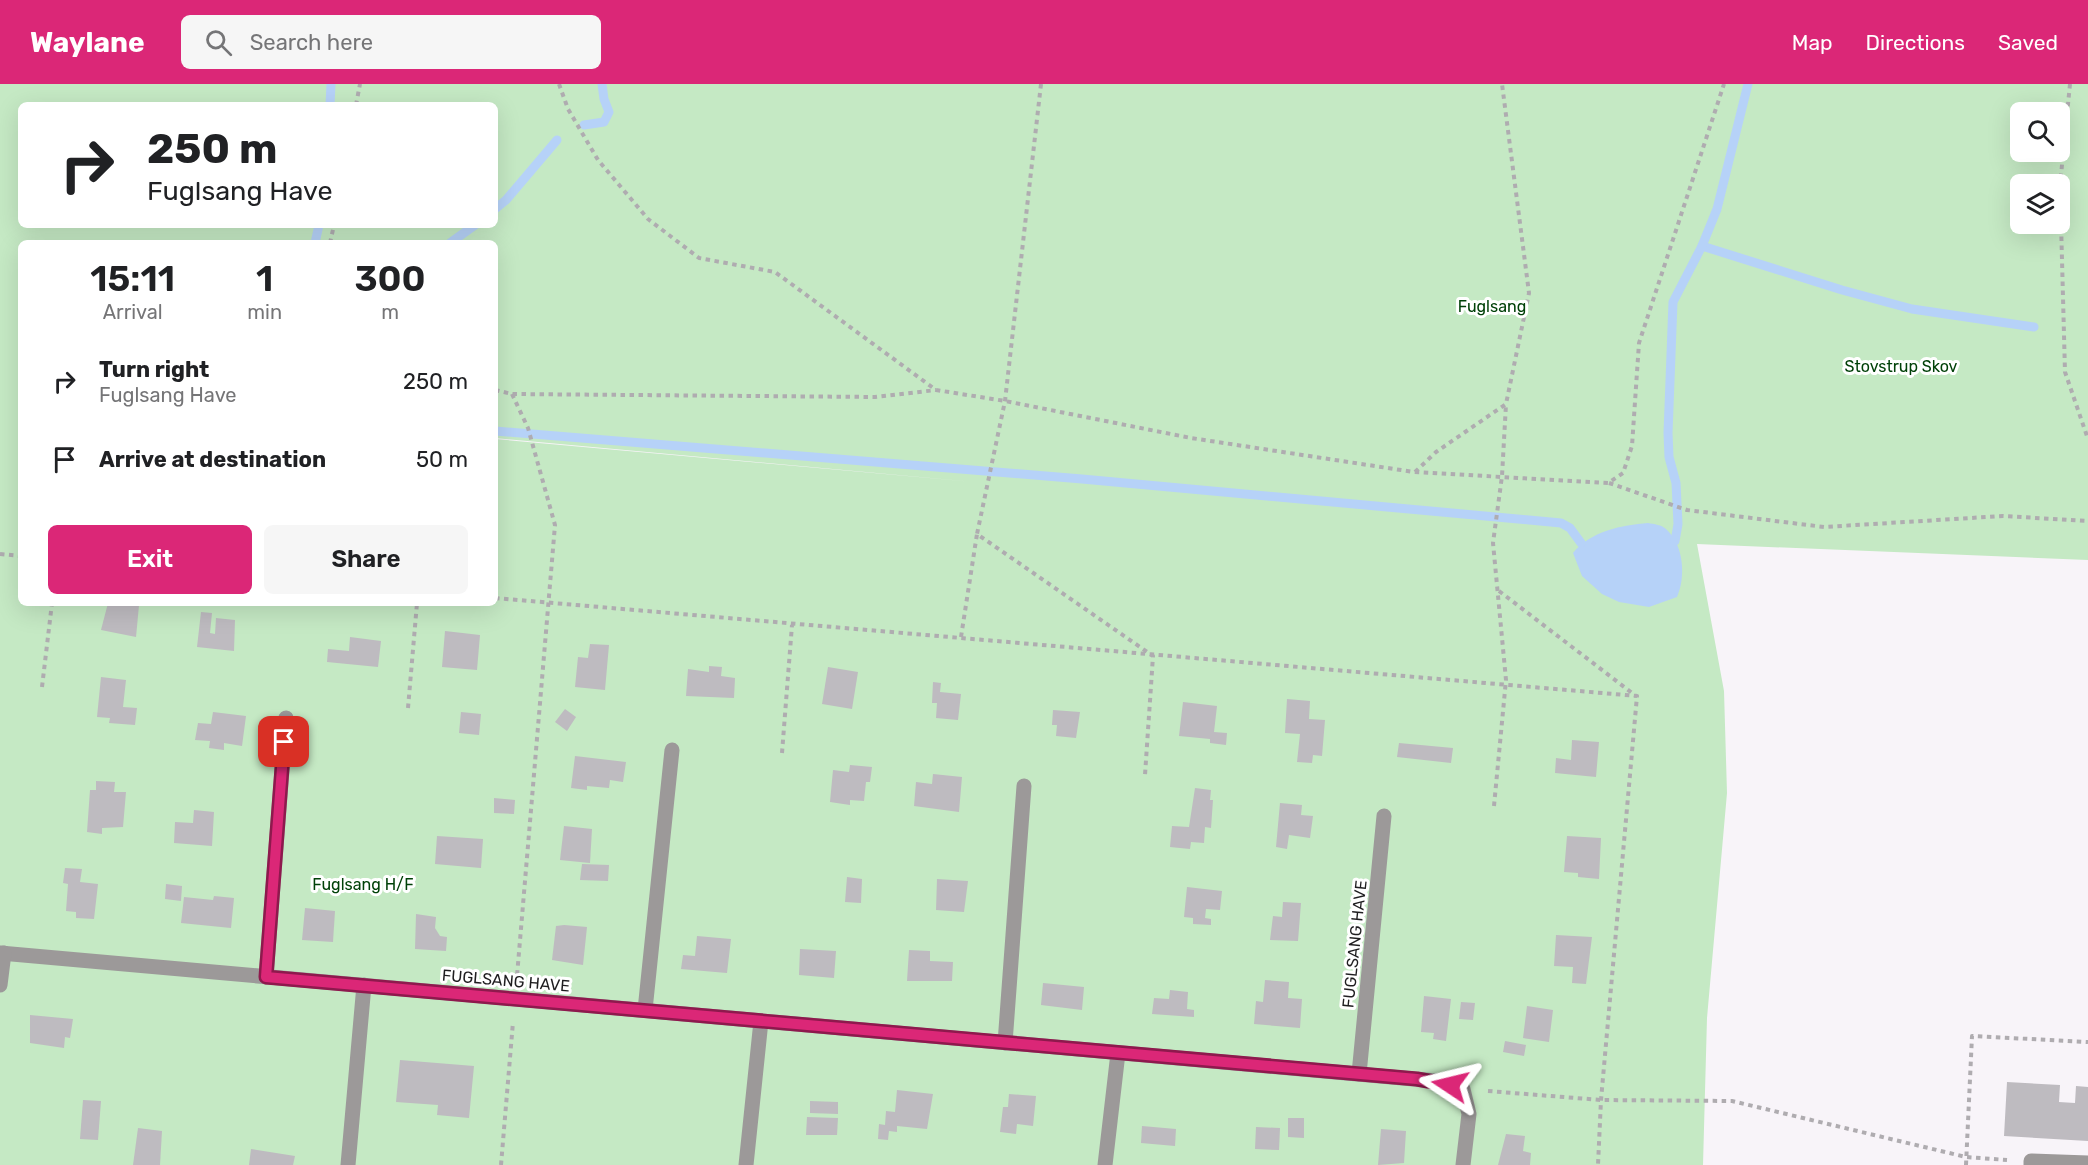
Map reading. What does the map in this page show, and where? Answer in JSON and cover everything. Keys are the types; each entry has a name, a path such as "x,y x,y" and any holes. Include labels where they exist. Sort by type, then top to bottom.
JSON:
{"street":[{"path":"266,977 286,718"},
{"path":"645,1010 672,750"},
{"path":"1005,1043 1024,786"},
{"name":"FUGLSANG HAVE","path":"1359,1074 1384,816"},
{"name":"FUGLSANG HAVE","path":"0,985 2,953 1436,1081 1463,1089"},
{"path":"348,1165 364,985"},
{"path":"747,1165 761,1021"},
{"path":"1105,1165 1118,1053"},
{"path":"1463,1089 1469,1114 1463,1165"},
{"path":"2031,1163 2088,1163"}],"path":[{"path":"357,102 360,84"},
{"path":"559,84 568,109 598,160 648,219 699,258 775,272 936,390"},
{"path":"961,637 977,534 1005,401 1041,84"},
{"path":"1494,806 1504,684 1499,591 1493,543 1502,477 1506,404 1529,293 1502,84"},
{"path":"1608,483 1623,473 1632,446 1639,343 1724,84"},
{"path":"2070,84 2060,185 2065,372 2088,439"},
{"path":"498,391 512,394 874,397 936,390 1005,401 1191,438 1414,472 1608,483 1687,510 1824,527 2003,516 2088,521"},
{"path":"501,1165 555,525 528,428 512,394"},
{"path":"1414,472 1436,452 1506,404"},
{"path":"977,534 1153,656"},
{"path":"0,554 18,556"},
{"path":"1499,591 1637,696"},
{"path":"498,598 1637,696"},
{"path":"42,687 52,606"},
{"path":"408,708 417,606"},
{"path":"782,753 792,625"},
{"path":"1145,775 1153,656"},
{"path":"1598,1165 1601,1100 1637,696"},
{"path":"1966,1165 1972,1036 2088,1042"},
{"path":"1463,1089 1601,1100 1732,1101 1966,1157 2031,1163"}],"green space":[{"path":"0,84 2088,84 2088,560 1697,544 1724,691 1727,793 1707,1018 1703,1165 0,1165"}],"water":[{"path":"1648,523 1664,528 1677,544 1682,562 1682,580 1677,597 1649,607 1619,602 1602,594 1582,576 1573,553 1580,545 1608,530"}],"building":[{"path":"107,606 139,606 136,637 101,630"},
{"path":"201,612 212,613 210,633 215,634 216,618 235,620 234,651 197,647"},
{"path":"445,631 480,635 477,670 442,667"},
{"path":"350,637 381,641 378,667 327,662 328,649 349,651"},
{"path":"590,644 609,645 605,690 575,687 578,657 588,658"},
{"path":"709,666 722,667 721,676 735,678 734,698 686,696 688,669 709,672"},
{"path":"828,667 858,672 852,709 822,704"},
{"path":"101,677 126,680 123,707 137,708 135,725 109,723 110,718 97,717"},
{"path":"933,682 941,683 940,692 961,694 958,720 936,718 937,703 932,703"},
{"path":"1287,699 1310,701 1309,719 1325,720 1322,756 1313,755 1312,763 1297,762 1300,734 1285,733"},
{"path":"1183,702 1217,706 1214,732 1227,733 1226,745 1210,743 1210,739 1179,736"},
{"path":"565,709 576,717 567,731 555,722"},
{"path":"1053,710 1080,712 1076,738 1056,736 1057,725 1052,725"},
{"path":"213,712 246,716 242,746 224,743 224,750 209,748 210,741 195,740 198,723 211,724"},
{"path":"461,712 481,714 479,735 459,733"},
{"path":"1572,740 1599,742 1596,777 1555,773 1556,758 1571,760"},
{"path":"1399,743 1453,748 1451,763 1397,757"},
{"path":"575,756 626,762 623,782 610,780 609,788 587,786 587,790 571,788"},
{"path":"850,765 872,767 870,782 866,782 864,801 850,800 850,805 830,802 833,770 849,772"},
{"path":"933,774 962,777 959,812 914,806 916,782 932,784"},
{"path":"96,781 115,782 114,792 126,792 123,827 102,828 102,834 87,832 90,790 96,790"},
{"path":"1195,788 1211,790 1210,800 1213,800 1211,828 1205,827 1204,843 1191,842 1190,849 1170,847 1172,826 1189,827"},
{"path":"494,798 515,800 514,814 494,813"},
{"path":"1280,803 1302,805 1301,815 1313,816 1310,838 1289,835 1287,849 1276,847"},
{"path":"194,810 214,812 212,846 174,843 175,822 193,823"},
{"path":"564,826 592,829 590,863 560,860"},
{"path":"437,836 483,839 481,868 435,864"},
{"path":"1567,836 1601,838 1599,879 1578,877 1578,873 1564,872"},
{"path":"582,864 609,865 608,881 580,880"},
{"path":"65,868 82,869 80,882 98,884 94,919 76,918 76,912 66,911 68,884 63,883"},
{"path":"847,877 862,879 861,903 845,902"},
{"path":"937,879 968,881 964,912 936,910"},
{"path":"166,884 182,886 181,901 165,899"},
{"path":"1187,887 1222,891 1220,910 1206,909 1205,918 1211,919 1211,925 1193,924 1193,918 1184,917"},
{"path":"214,896 234,898 231,928 181,923 184,897 213,900"},
{"path":"1283,902 1301,903 1298,941 1270,940 1273,916 1282,917"},
{"path":"305,908 335,911 333,942 302,940"},
{"path":"416,914 436,917 435,928 440,936 447,937 446,951 415,949"},
{"path":"556,926 587,927 583,965 552,960"},
{"path":"1556,935 1592,937 1586,984 1572,983 1573,967 1554,966"},
{"path":"697,936 731,939 727,973 681,969 683,955 695,956"},
{"path":"800,949 836,951 834,978 799,975"},
{"path":"909,950 930,951 930,961 953,962 952,981 907,981"},
{"path":"1265,980 1289,982 1288,998 1302,999 1300,1028 1254,1024 1256,1001 1263,1002"},
{"path":"1043,983 1084,987 1082,1010 1041,1005"},
{"path":"1170,990 1188,992 1187,1009 1194,1010 1194,1017 1152,1014 1154,998 1169,999"},
{"path":"1424,996 1451,999 1446,1041 1433,1039 1434,1033 1421,1032"},
{"path":"1461,1002 1475,1003 1473,1020 1459,1019"},
{"path":"1527,1006 1553,1010 1549,1042 1523,1038"},
{"path":"30,1015 73,1019 70,1038 65,1037 64,1048 30,1043"},
{"path":"1505,1041 1526,1045 1524,1056 1503,1052"},
{"path":"400,1060 474,1066 469,1118 437,1115 438,1105 396,1102"},
{"path":"2007,1082 2060,1085 2059,1102 2075,1103 2076,1086 2088,1087 2088,1141 2004,1136"},
{"path":"897,1090 933,1094 927,1129 897,1126 897,1132 889,1131 888,1140 878,1139 879,1124 885,1125 886,1111 895,1112"},
{"path":"1009,1094 1036,1096 1033,1126 1017,1124 1016,1134 1000,1132 1003,1107 1008,1107"},
{"path":"83,1100 101,1101 98,1140 80,1139"},
{"path":"810,1101 838,1102 838,1114 810,1113"},
{"path":"807,1117 838,1118 837,1135 806,1135"},
{"path":"1288,1118 1304,1118 1304,1138 1288,1137"},
{"path":"1142,1126 1176,1129 1175,1146 1141,1143"},
{"path":"1256,1127 1280,1128 1279,1150 1255,1149"},
{"path":"138,1128 162,1131 160,1165 133,1165"},
{"path":"1381,1129 1406,1131 1404,1163 1378,1165"},
{"path":"1506,1134 1525,1136 1523,1151 1531,1153 1530,1165 1498,1165"},
{"path":"251,1149 295,1156 293,1165 249,1165"}],"waterway":[{"path":"330,102 331,84"},
{"path":"584,125 604,122 609,112 602,84"},
{"path":"1675,541 1678,524 1676,483 1669,457 1668,433 1673,302 1702,246 1717,209 1748,84"},
{"path":"498,207 557,140"},
{"path":"316,240 318,228"},
{"path":"454,240 471,228"},
{"path":"1702,246 1842,290 1912,309 2034,327"},
{"path":"498,431 1082,479 1561,523 1570,528 1581,543"}],"route":[{"path":"284,742 266,977 1417,1079 1450,1085"}],"park label":[{"name":"Fuglsang","path":"1492,306"},
{"name":"Stovstrup Skov","path":"1901,366"},
{"name":"Fuglsang H/F","path":"363,884"}]}
